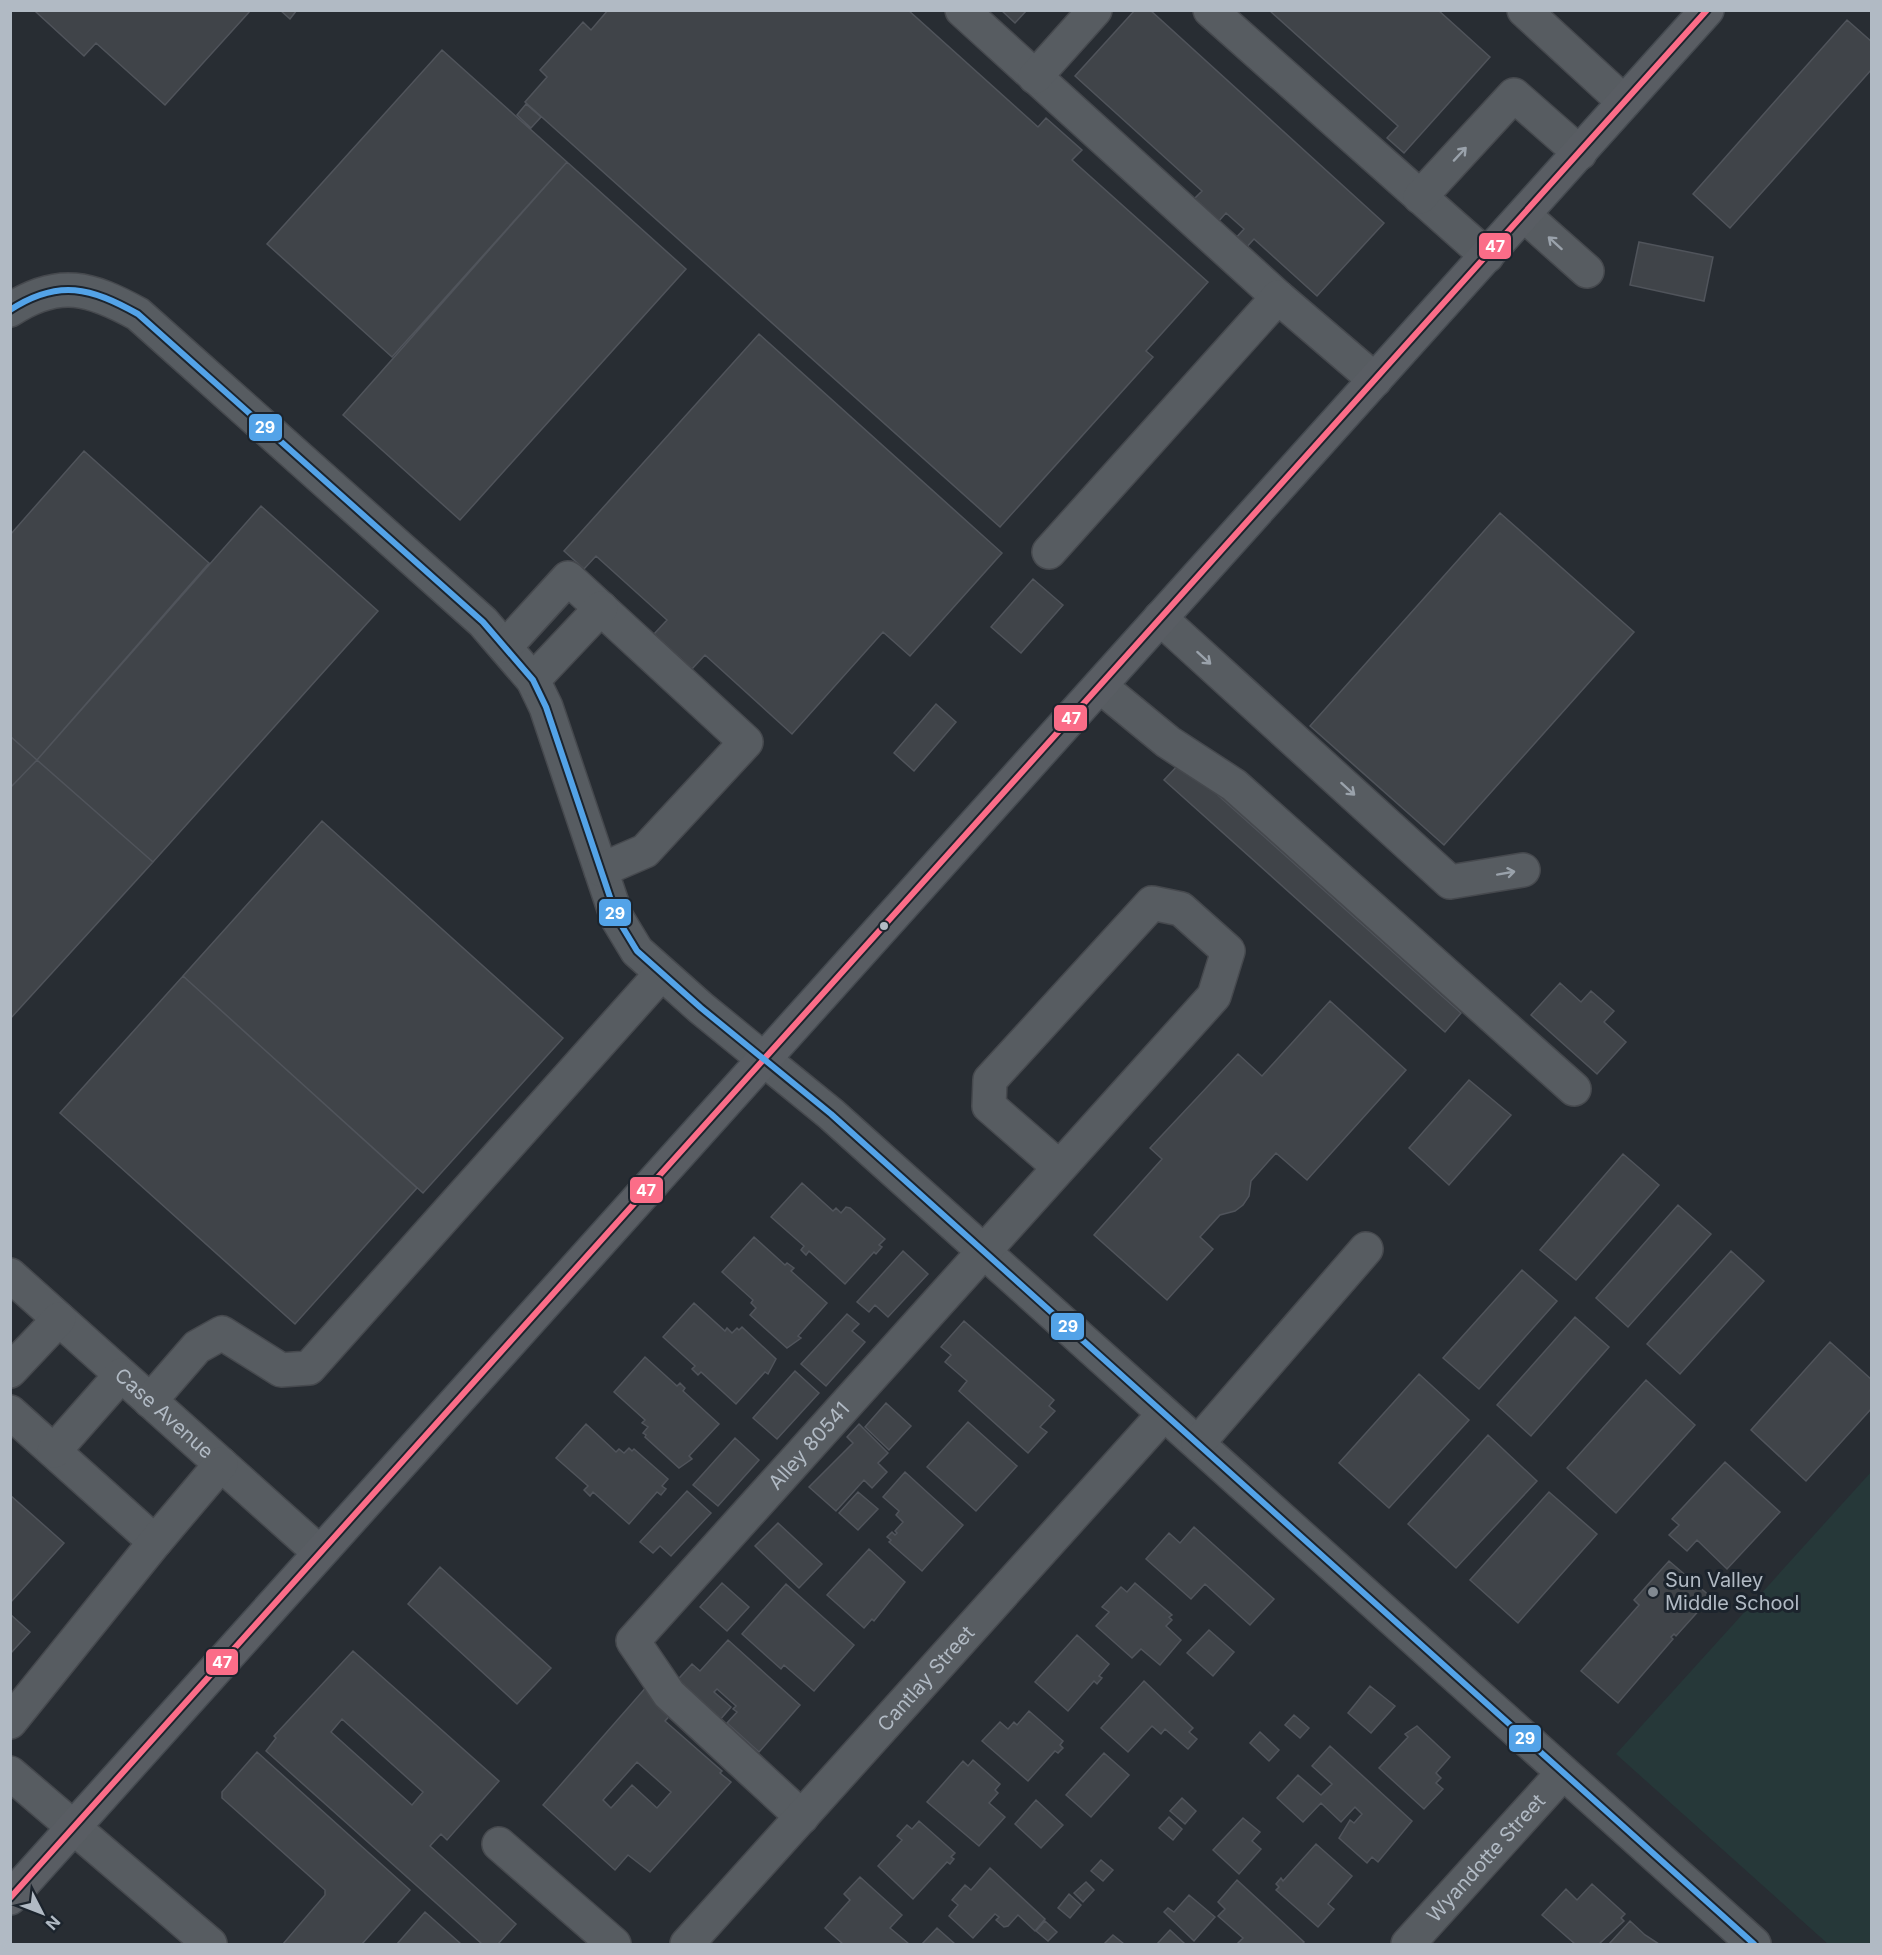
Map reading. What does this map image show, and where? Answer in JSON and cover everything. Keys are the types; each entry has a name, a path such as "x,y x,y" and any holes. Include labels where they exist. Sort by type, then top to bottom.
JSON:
{"main road":[{"path":"13,1890 75,1826 1707,10"}],"street":[{"path":"962,10 1278,297 1375,380"},
{"path":"1035,77 1095,10"},
{"path":"1210,10 1487,256"},
{"path":"1545,17 1624,102"},
{"path":"1420,197 1514,95 1580,153"},
{"path":"1524,215 1587,271"},
{"path":"10,310 32,296 63,289 104,295 138,314 483,622 506,646 532,680 546,707 617,918 637,951 661,974 831,1114 1754,1944"},
{"path":"1048,552 1278,297"},
{"path":"506,646 568,578 746,742 645,851 601,870"},
{"path":"532,680 601,608"},
{"path":"1160,618 1450,882 1523,870"},
{"path":"1100,686 1168,742 1234,785 1574,1089"},
{"name":"Alley 80541","path":"802,1817 669,1694 633,1641 1214,996 1228,951 1181,909 1152,903 990,1080 989,1106 1059,1167"},
{"path":"150,1401 197,1347 222,1333 281,1370 309,1368 661,974"},
{"path":"1198,1443 1366,1249"},
{"name":"Case Avenue","path":"10,1275 319,1552"},
{"path":"10,1371 59,1319"},
{"path":"54,1451 121,1375"},
{"path":"10,1412 155,1542"},
{"name":"Cantlay Street","path":"687,1944 1164,1414"},
{"path":"10,1722 221,1464"},
{"path":"10,1773 75,1826 210,1944"},
{"name":"Wyandotte Street","path":"1408,1944 1563,1773"},
{"path":"499,1844 614,1944"}],"shaded area":[{"path":"1871,1472 1871,1944 1828,1944 1616,1754"}],"building":[{"path":"38,10 251,10 165,105 96,43 84,56 36,12"},
{"path":"280,10 297,10 290,19"},
{"path":"608,10 908,10 1038,127 1046,118 1082,150 1072,160 1208,282 1146,351 1153,357 1000,527 525,102 547,77 540,70 583,22 591,30"},
{"path":"1001,10 1027,10 1015,23"},
{"path":"1135,10 1150,10 1384,223 1317,296 1254,239 1245,249 1234,240 1244,229 1226,213 1218,222 1193,200 1202,191 1075,76"},
{"path":"1269,10 1438,10 1490,57 1404,153 1387,138 1398,126"},
{"path":"1847,20 1872,42 1872,69 1730,228 1693,194"},
{"path":"442,50 567,162 392,357 267,244"},
{"path":"526,104 541,117 531,128 517,115"},
{"path":"567,162 686,269 460,520 343,415"},
{"path":"1639,242 1713,257 1704,301 1630,285"},
{"path":"759,334 1002,553 910,656 883,632 792,734 705,655 692,669 654,634 667,620 596,556 584,569 564,551"},
{"path":"84,451 209,563 37,760 10,736 10,535"},
{"path":"261,506 378,611 153,862 37,760"},
{"path":"1500,513 1634,632 1444,845 1310,726"},
{"path":"1033,579 1063,605 1021,653 991,627"},
{"path":"936,704 956,722 914,771 894,753"},
{"path":"10,736 37,760 10,788"},
{"path":"37,760 153,862 10,1019 10,788"},
{"path":"1181,762 1461,1013 1445,1032 1164,780"},
{"path":"322,821 563,1038 423,1193 183,976"},
{"path":"183,976 417,1188 295,1324 60,1113"},
{"path":"1560,983 1581,1002 1591,991 1614,1011 1604,1022 1626,1042 1597,1074 1531,1015"},
{"path":"1330,1001 1406,1070 1307,1180 1276,1153 1251,1181 1249,1196 1243,1205 1235,1211 1220,1215 1200,1237 1213,1249 1167,1300 1094,1235 1162,1159 1150,1148 1238,1054 1262,1076"},
{"path":"1469,1080 1511,1115 1449,1185 1409,1148"},
{"path":"1623,1154 1659,1185 1576,1280 1540,1250"},
{"path":"802,1183 833,1211 836,1208 841,1213 846,1207 850,1208 885,1239 879,1245 882,1247 876,1254 874,1252 845,1284 809,1251 806,1255 801,1250 804,1246 771,1217"},
{"path":"1678,1205 1711,1234 1628,1327 1596,1298"},
{"path":"754,1237 785,1265 787,1263 794,1268 791,1271 827,1303 798,1336 801,1338 787,1348 750,1315 756,1308 751,1303 753,1300 722,1272"},
{"path":"903,1251 928,1274 888,1317 875,1305 869,1312 857,1302"},
{"path":"1731,1251 1764,1281 1680,1374 1647,1344"},
{"path":"1522,1270 1557,1301 1479,1389 1443,1358"},
{"path":"694,1303 725,1331 727,1328 732,1333 742,1327 776,1359 768,1374 765,1372 736,1404 701,1372 698,1375 692,1369 695,1366 663,1337"},
{"path":"847,1314 859,1324 852,1331 865,1342 826,1386 801,1364"},
{"path":"1575,1317 1609,1347 1531,1436 1497,1405"},
{"path":"964,1321 1054,1400 1049,1406 1055,1411 1040,1427 1047,1432 1028,1453 959,1391 967,1381 945,1362 951,1355 941,1347"},
{"path":"1830,1342 1872,1380 1872,1408 1806,1481 1751,1430"},
{"path":"645,1357 677,1386 680,1383 685,1388 683,1391 719,1424 689,1456 692,1459 679,1468 645,1437 643,1433 648,1427 642,1423 645,1420 614,1392"},
{"path":"795,1371 819,1393 777,1439 753,1418"},
{"path":"1419,1374 1469,1420 1389,1508 1339,1463"},
{"path":"1646,1380 1695,1425 1616,1513 1567,1468"},
{"path":"886,1403 911,1426 889,1450 865,1427"},
{"path":"968,1422 1017,1466 976,1511 927,1467"},
{"path":"586,1424 616,1452 619,1449 624,1453 629,1448 632,1451 634,1449 668,1479 662,1486 666,1489 661,1495 657,1492 629,1524 593,1492 590,1496 584,1490 588,1486 556,1458"},
{"path":"859,1424 888,1453 878,1463 887,1472 872,1488 864,1480 836,1511 809,1487 853,1443 847,1437"},
{"path":"1488,1435 1537,1481 1456,1568 1408,1524"},
{"path":"735,1438 759,1460 718,1506 693,1485"},
{"path":"1725,1462 1780,1512 1727,1569 1697,1540 1687,1551 1669,1535 1679,1525 1672,1519"},
{"path":"905,1472 963,1525 922,1571 889,1542 891,1540 887,1537 892,1532 895,1535 897,1533 895,1531 903,1522 896,1515 899,1511 883,1497"},
{"path":"687,1491 711,1513 671,1556 660,1546 653,1553 640,1542"},
{"path":"858,1492 878,1509 858,1530 839,1513"},
{"path":"1549,1492 1597,1534 1518,1623 1470,1580"},
{"path":"10,1495 64,1543 10,1603"},
{"path":"778,1523 822,1564 799,1588 755,1546"},
{"path":"1194,1527 1274,1599 1250,1625 1205,1584 1191,1599 1146,1559 1169,1533 1180,1543"},
{"path":"869,1549 905,1582 874,1621 872,1619 864,1628 827,1595"},
{"path":"1669,1561 1711,1597 1676,1636 1674,1634 1671,1637 1673,1639 1618,1703 1581,1671 1639,1605 1634,1600"},
{"path":"440,1567 551,1668 517,1704 408,1604"},
{"path":"722,1583 749,1607 727,1631 700,1607"},
{"path":"1135,1583 1172,1615 1169,1617 1172,1620 1166,1626 1181,1640 1160,1665 1141,1649 1132,1658 1096,1626 1109,1612 1102,1607 1121,1587 1127,1592"},
{"path":"786,1584 854,1645 814,1691 784,1665 781,1669 742,1634"},
{"path":"10,1614 30,1632 10,1654"},
{"path":"1209,1630 1234,1652 1213,1676 1187,1653"},
{"path":"1077,1635 1109,1664 1099,1676 1102,1678 1097,1684 1094,1681 1068,1711 1035,1682"},
{"path":"728,1640 800,1705 759,1752 727,1723 737,1712 733,1709 736,1706 717,1689 714,1692 731,1707 714,1727 670,1688 692,1664 700,1671"},
{"path":"353,1651 499,1781 447,1840 441,1834 430,1846 516,1924 498,1944 482,1944 266,1751 276,1738 274,1736","holes":["342,1719 423,1792 412,1805 331,1732"]},
{"path":"1144,1681 1193,1728 1189,1732 1197,1739 1188,1749 1165,1729 1161,1734 1152,1726 1128,1752 1101,1728"},
{"path":"648,1685 675,1710 665,1721 722,1771 720,1773 731,1782 650,1872 628,1855 615,1870 543,1805","holes":["637,1762 671,1792 657,1808 632,1785 611,1808 603,1800"]},
{"path":"1370,1686 1395,1706 1371,1733 1348,1713"},
{"path":"1029,1711 1063,1741 1060,1745 1063,1748 1058,1753 1055,1751 1028,1781 982,1741 1000,1722 1008,1729 1014,1722 1017,1725"},
{"path":"1294,1715 1309,1728 1300,1738 1285,1725"},
{"path":"1417,1726 1450,1757 1436,1773 1441,1778 1436,1783 1443,1789 1424,1809 1379,1768 1408,1737 1405,1734"},
{"path":"1260,1732 1279,1750 1269,1761 1250,1743"},
{"path":"1330,1746 1412,1821 1378,1862 1372,1857 1367,1863 1339,1838 1350,1820 1354,1823 1362,1814 1355,1807 1341,1822 1321,1803 1303,1822 1277,1798 1298,1775 1321,1795 1332,1784 1312,1766"},
{"path":"257,1752 410,1890 362,1944 283,1944 325,1895 325,1890 222,1798 222,1792"},
{"path":"1104,1753 1129,1775 1091,1817 1066,1795"},
{"path":"973,1760 1000,1784 995,1790 998,1793 989,1803 1005,1817 979,1846 927,1802 963,1761 968,1766"},
{"path":"1182,1798 1196,1811 1185,1824 1170,1811"},
{"path":"1036,1800 1063,1825 1041,1848 1015,1824"},
{"path":"1169,1817 1182,1829 1173,1840 1159,1828"},
{"path":"1243,1818 1260,1832 1252,1841 1261,1849 1239,1874 1213,1850"},
{"path":"919,1821 955,1853 951,1857 954,1859 950,1864 947,1862 913,1899 878,1866 902,1840 897,1836 907,1825 912,1829"},
{"path":"1316,1844 1352,1876 1328,1904 1334,1909 1318,1927 1276,1890 1279,1887 1276,1884 1281,1878 1283,1881"},
{"path":"1101,1860 1113,1870 1103,1881 1091,1871"},
{"path":"990,1868 1045,1919 1035,1931 1018,1915 1008,1926 1004,1927 996,1920 999,1917 995,1914 973,1938 949,1916 958,1905 952,1900 965,1885 971,1890"},
{"path":"860,1877 902,1915 890,1928 909,1944 843,1944 825,1928 850,1900 844,1894"},
{"path":"1237,1880 1304,1942 1302,1944 1237,1944 1243,1938 1218,1916 1225,1909 1218,1902"},
{"path":"1086,1882 1094,1890 1083,1902 1074,1893"},
{"path":"1592,1884 1625,1914 1621,1918 1624,1921 1599,1944 1575,1944 1542,1915 1566,1889 1577,1900"},
{"path":"1069,1894 1081,1905 1070,1918 1058,1908"},
{"path":"1189,1895 1215,1917 1194,1941 1164,1912 1168,1908 1174,1912"},
{"path":"425,1912 461,1944 397,1944"},
{"path":"1045,1921 1057,1932 1048,1941 1036,1931"},
{"path":"1630,1921 1645,1935 1659,1944 1609,1944"},
{"path":"937,1928 955,1944 922,1944"},
{"path":"1170,1930 1185,1944 1157,1944"},
{"path":"1113,1935 1124,1944 1104,1944"}],"transit line":[{"name":"47","path":"10,1898 1707,10"},
{"name":"29","path":"10,310 44,293 75,290 105,298 138,314 483,622 533,680 546,707 617,918 637,951 701,1008 831,1114 1754,1944"}],"place":[{"name":"Sun Valley Middle School","path":"1653,1592"}]}
